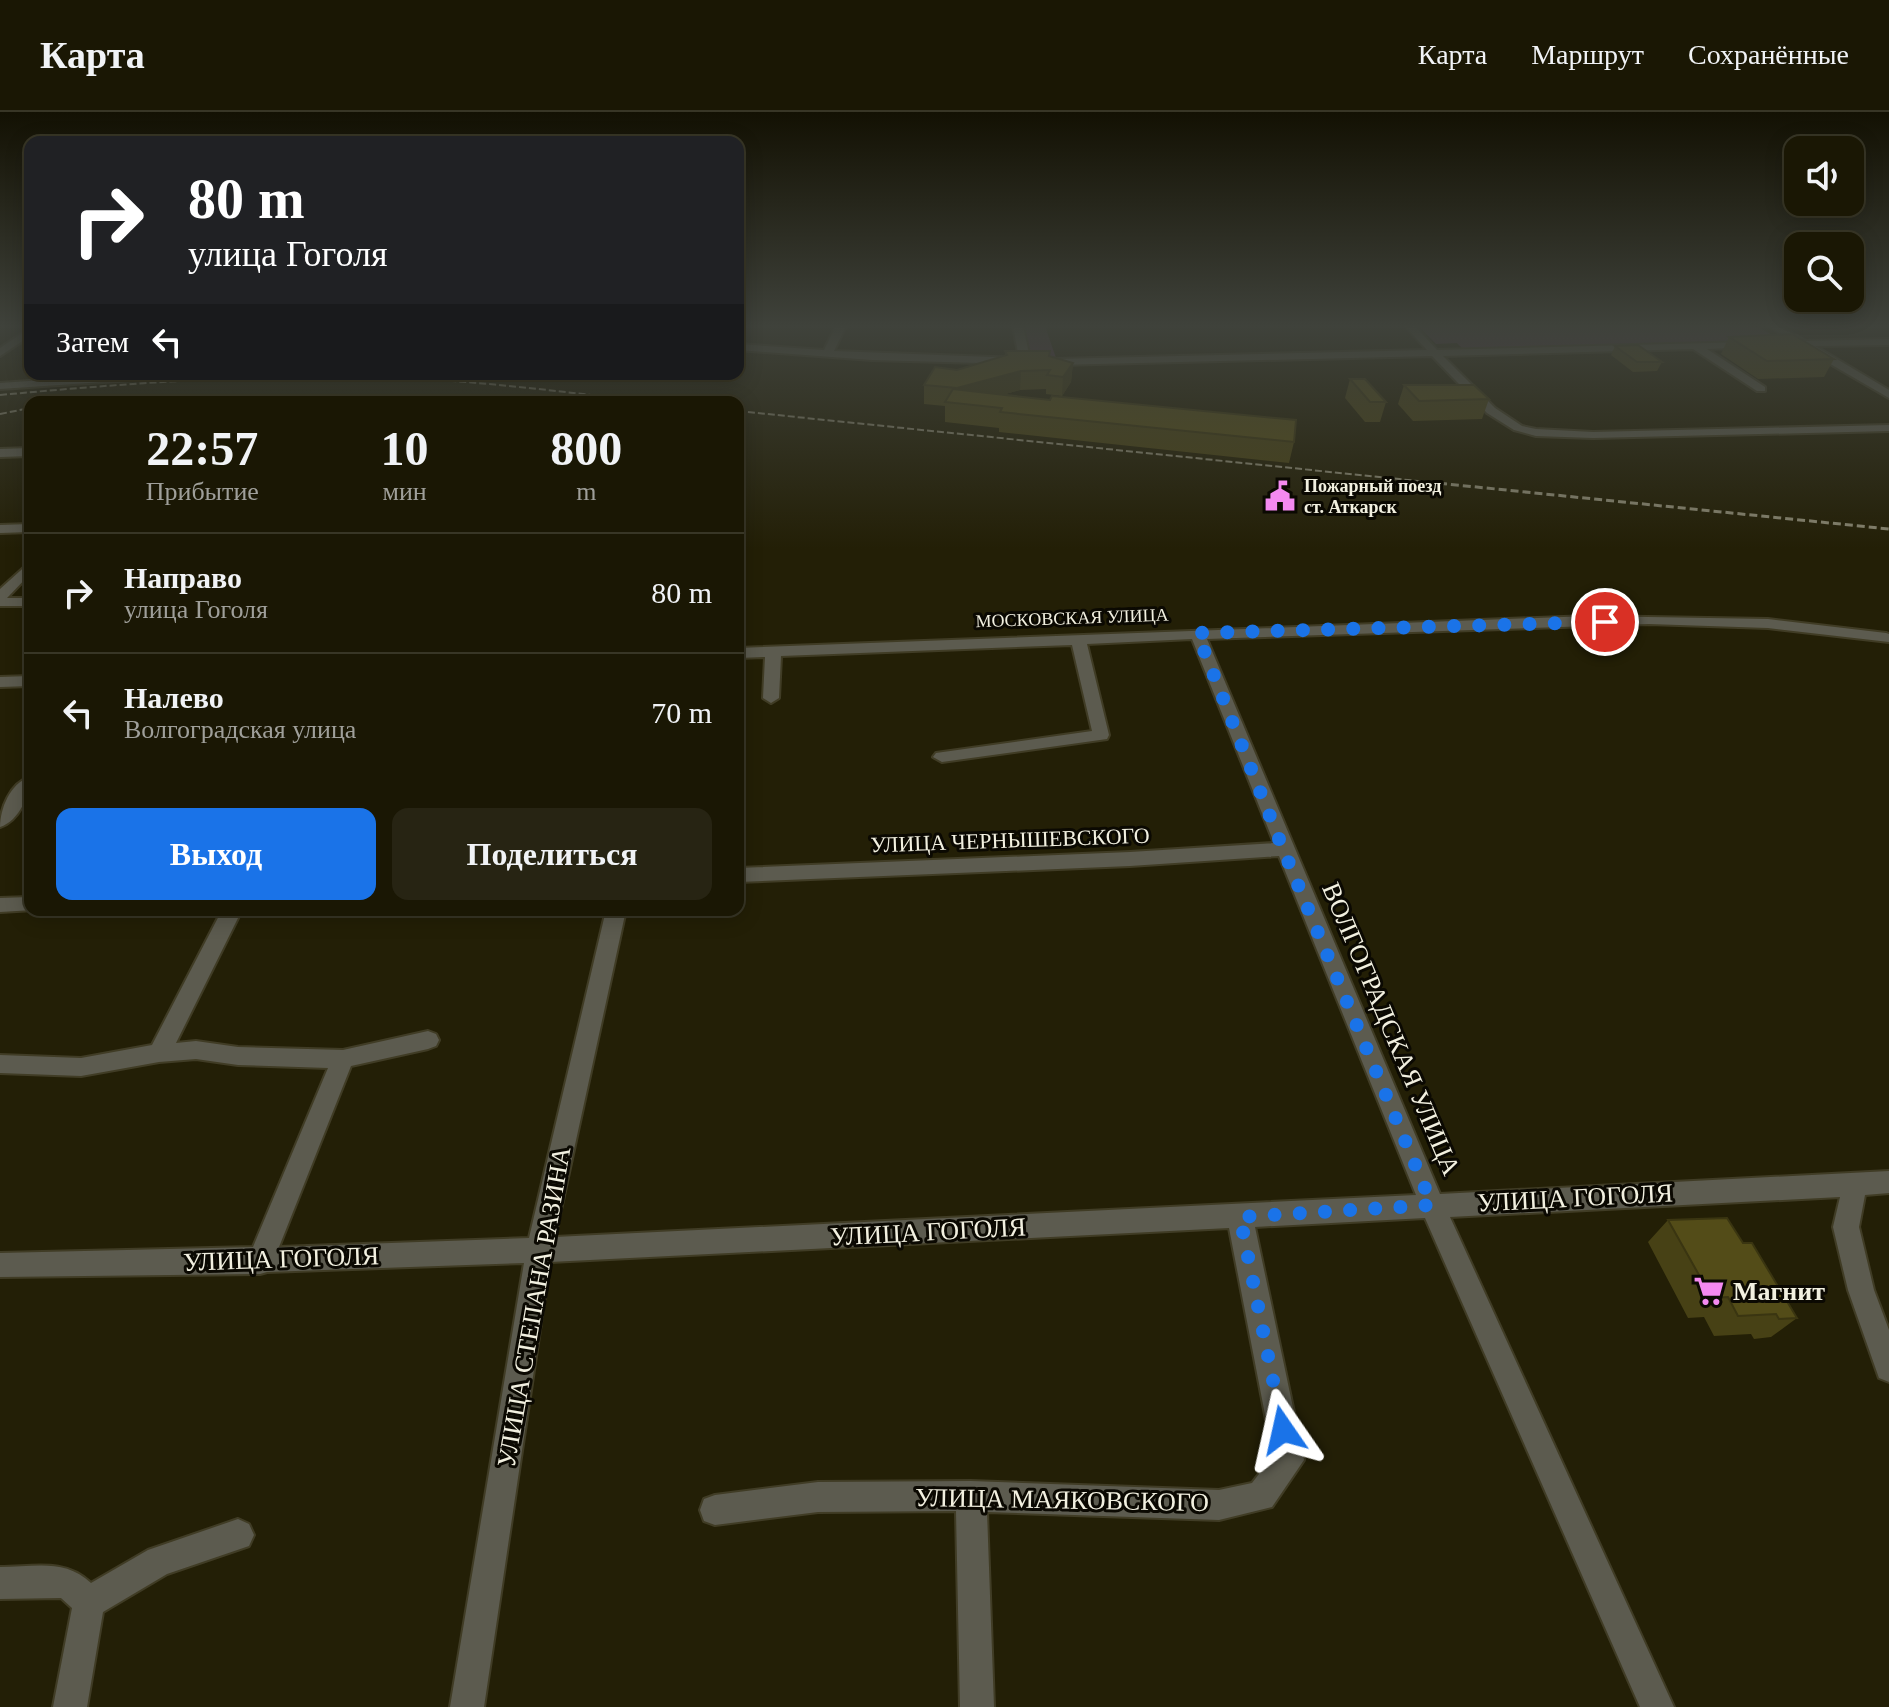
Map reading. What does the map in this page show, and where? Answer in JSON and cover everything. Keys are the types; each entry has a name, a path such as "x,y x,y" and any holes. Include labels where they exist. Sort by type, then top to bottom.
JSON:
{"street":[{"path":"1482,400 1518,428 1545,434 1889,428"},
{"path":"0,453 24,452"},
{"path":"1,530 24,528"},
{"path":"0,600 24,573"},
{"path":"0,600 24,602"},
{"name":"МОСКОВСКАЯ УЛИЦА","path":"744,653 1197,633 1696,620 1822,627 1886,638"},
{"name":"ВОЛГОГРАДСКАЯ УЛИЦА","path":"1197,633 1283,849 1432,1205 1657,1707"},
{"path":"942,757 1101,735 1078,638"},
{"path":"771,698 773,652"},
{"path":"0,682 24,681"},
{"path":"0,821 24,791"},
{"name":"УЛИЦА ЧЕРНЫШЕВСКОГО","path":"744,875 1130,859 1283,849"},
{"path":"0,905 24,904"},
{"path":"159,1053 229,916"},
{"name":"УЛИЦА СТЕПАНА РАЗИНА","path":"467,1707 539,1250 615,916"},
{"path":"0,1064 81,1067 159,1053 196,1050 238,1056 343,1059 428,1040"},
{"path":"260,1262 343,1059"},
{"name":"УЛИЦА ГОГОЛЯ","path":"0,1265 260,1262 539,1250 1889,1182"},
{"path":"1855,1185 1846,1227 1861,1290 1889,1368"},
{"name":"УЛИЦА МАЯКОВСКОГО","path":"715,1510 818,1497 971,1496 1219,1505 1261,1496 1289,1460 1240,1217"},
{"path":"971,1496 977,1707"},
{"path":"70,1707 89,1602 159,1561 238,1535"},
{"path":"0,1583 67,1582 89,1602"}],"building":[{"path":"1097,400 1296,420 1294,442 1000,412 1002,408 945,402"},
{"path":"1727,1218 1743,1243 1752,1243 1797,1318 1779,1319 1776,1314 1738,1316 1728,1297 1712,1298 1668,1220"}],"railway":[{"path":"0,414 24,409"},
{"path":"744,412 1447,484"},
{"path":"1427,482 1889,529"}],"place":[{"name":"Пожарный поезд ст. Аткарск","path":"1280,496"},
{"name":"Магнит","path":"1709,1291"}],"route":[{"path":"1283,1430 1240,1217 1432,1205 1283,849 1197,633 1605,622"}]}
